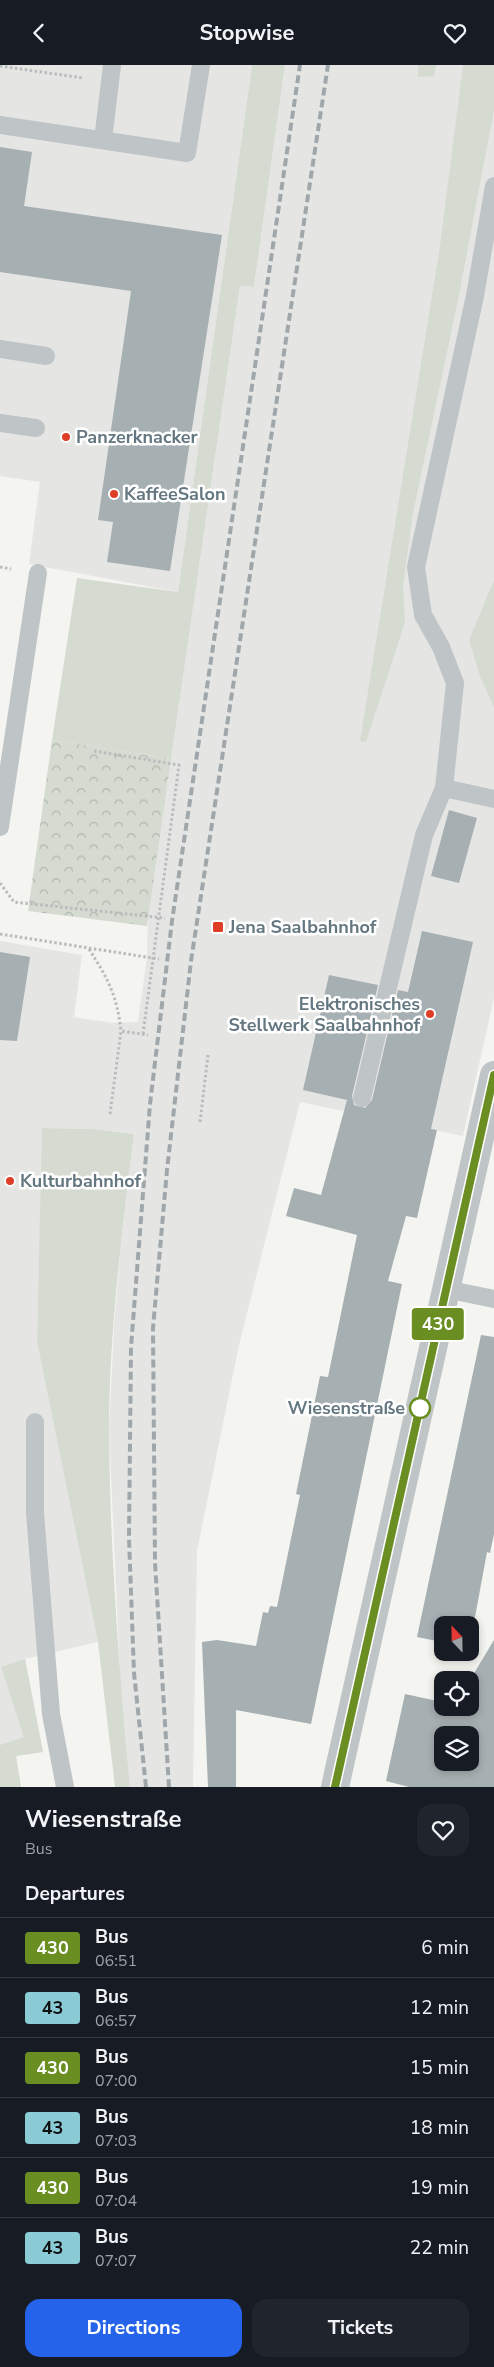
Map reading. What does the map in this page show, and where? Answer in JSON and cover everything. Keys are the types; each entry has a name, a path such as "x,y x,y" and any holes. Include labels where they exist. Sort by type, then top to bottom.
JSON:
{"street":[{"path":"335,1787 494,1075"}],"lane":[{"path":"103,140 112,65"},
{"path":"0,125 188,153 201,65"},
{"path":"362,1097 424,835 444,788 455,683 441,647 423,615 416,567 474,297 494,186"},
{"path":"0,349 46,356"},
{"path":"0,423 36,428"},
{"path":"0,827 38,573"},
{"path":"444,788 494,799"},
{"path":"445,1289 494,1299"},
{"path":"35,1421 35,1513 51,1714 65,1787"}],"path":[{"path":"0,66 110,83"},
{"path":"94,751 179,765 143,1034"},
{"path":"0,883 14,902 166,918"},
{"path":"0,934 159,959"},
{"path":"88,948 104,972 118,1004 121,1031 110,1114"},
{"path":"121,1031 148,1035"},
{"path":"200,1122 208,1055"}],"shaded area":[{"path":"0,65 252,65 178,592 29,564 40,482 0,476"},
{"path":"285,65 494,65 494,998 463,1136 300,1102 239,1345 197,1551 193,1787 130,1787 120,1674 109,1430 114,1327 121,1243 134,1134 93,1129 43,1128 37,1342 98,1642 25,1659 43,1752 16,1756 21,1787 0,1787 0,941 82,955 74,1017 113,1023 138,1022 147,957 148,915 240,286 254,287"}],"green space":[{"path":"252,65 285,65 254,287 240,286 171,759 52,740 77,578 178,592"},
{"path":"418,65 436,65 434,76 418,77"},
{"path":"463,65 494,65 494,110 458,300 413,513 403,586 405,622 366,742 360,741 440,246"},
{"path":"494,580 494,707 480,676 469,640"},
{"path":"52,740 171,759 147,926 28,911"},
{"path":"42,1128 93,1129 134,1134 114,1320 109,1432 116,1610 130,1787 115,1787 98,1642 37,1342"},
{"path":"25,1659 43,1752 16,1756 21,1787 0,1787 0,1745 24,1737 1,1667"}],"building":[{"path":"0,147 32,152 24,206 222,235 170,571 107,562 113,522 98,520 131,291 0,272"},
{"path":"449,810 477,818 459,883 431,876"},
{"path":"422,931 473,942 431,1129 437,1130 417,1218 406,1216 388,1281 402,1284 311,1724 236,1710 236,1787 208,1787 202,1642 217,1640 256,1646 263,1612 268,1613 270,1606 277,1607 300,1495 296,1494 320,1376 328,1377 357,1235 286,1216 294,1188 321,1195 347,1100 303,1090 329,975 378,985 352,1096 354,1105 365,1108 372,1100 398,990 408,992"},
{"path":"0,952 30,957 17,1041 0,1040"},
{"path":"481,1335 494,1337 494,1534 490,1553 487,1552 475,1616 434,1616 434,1640 417,1637"},
{"path":"494,1640 494,1787 409,1787 386,1781 405,1694 434,1700 434,1716 479,1716 479,1671 475,1671"}],"railway":[{"path":"146,1787 134,1673 129,1538 131,1347 150,1104 172,921 300,65"},
{"path":"169,1787 155,1563 153,1328 167,1170 191,961 328,65"}],"bus line":[{"name":"430","path":"335,1787 494,1075"}],"place":[{"name":"Panzerknacker","path":"66,437"},
{"name":"KaffeeSalon","path":"114,494"},
{"name":"Jena Saalbahnhof","path":"218,927"},
{"name":"Elektronisches Stellwerk Saalbahnhof","path":"430,1014"},
{"name":"Kulturbahnhof","path":"10,1181"},
{"name":"Wiesenstraße","path":"420,1408"}]}
